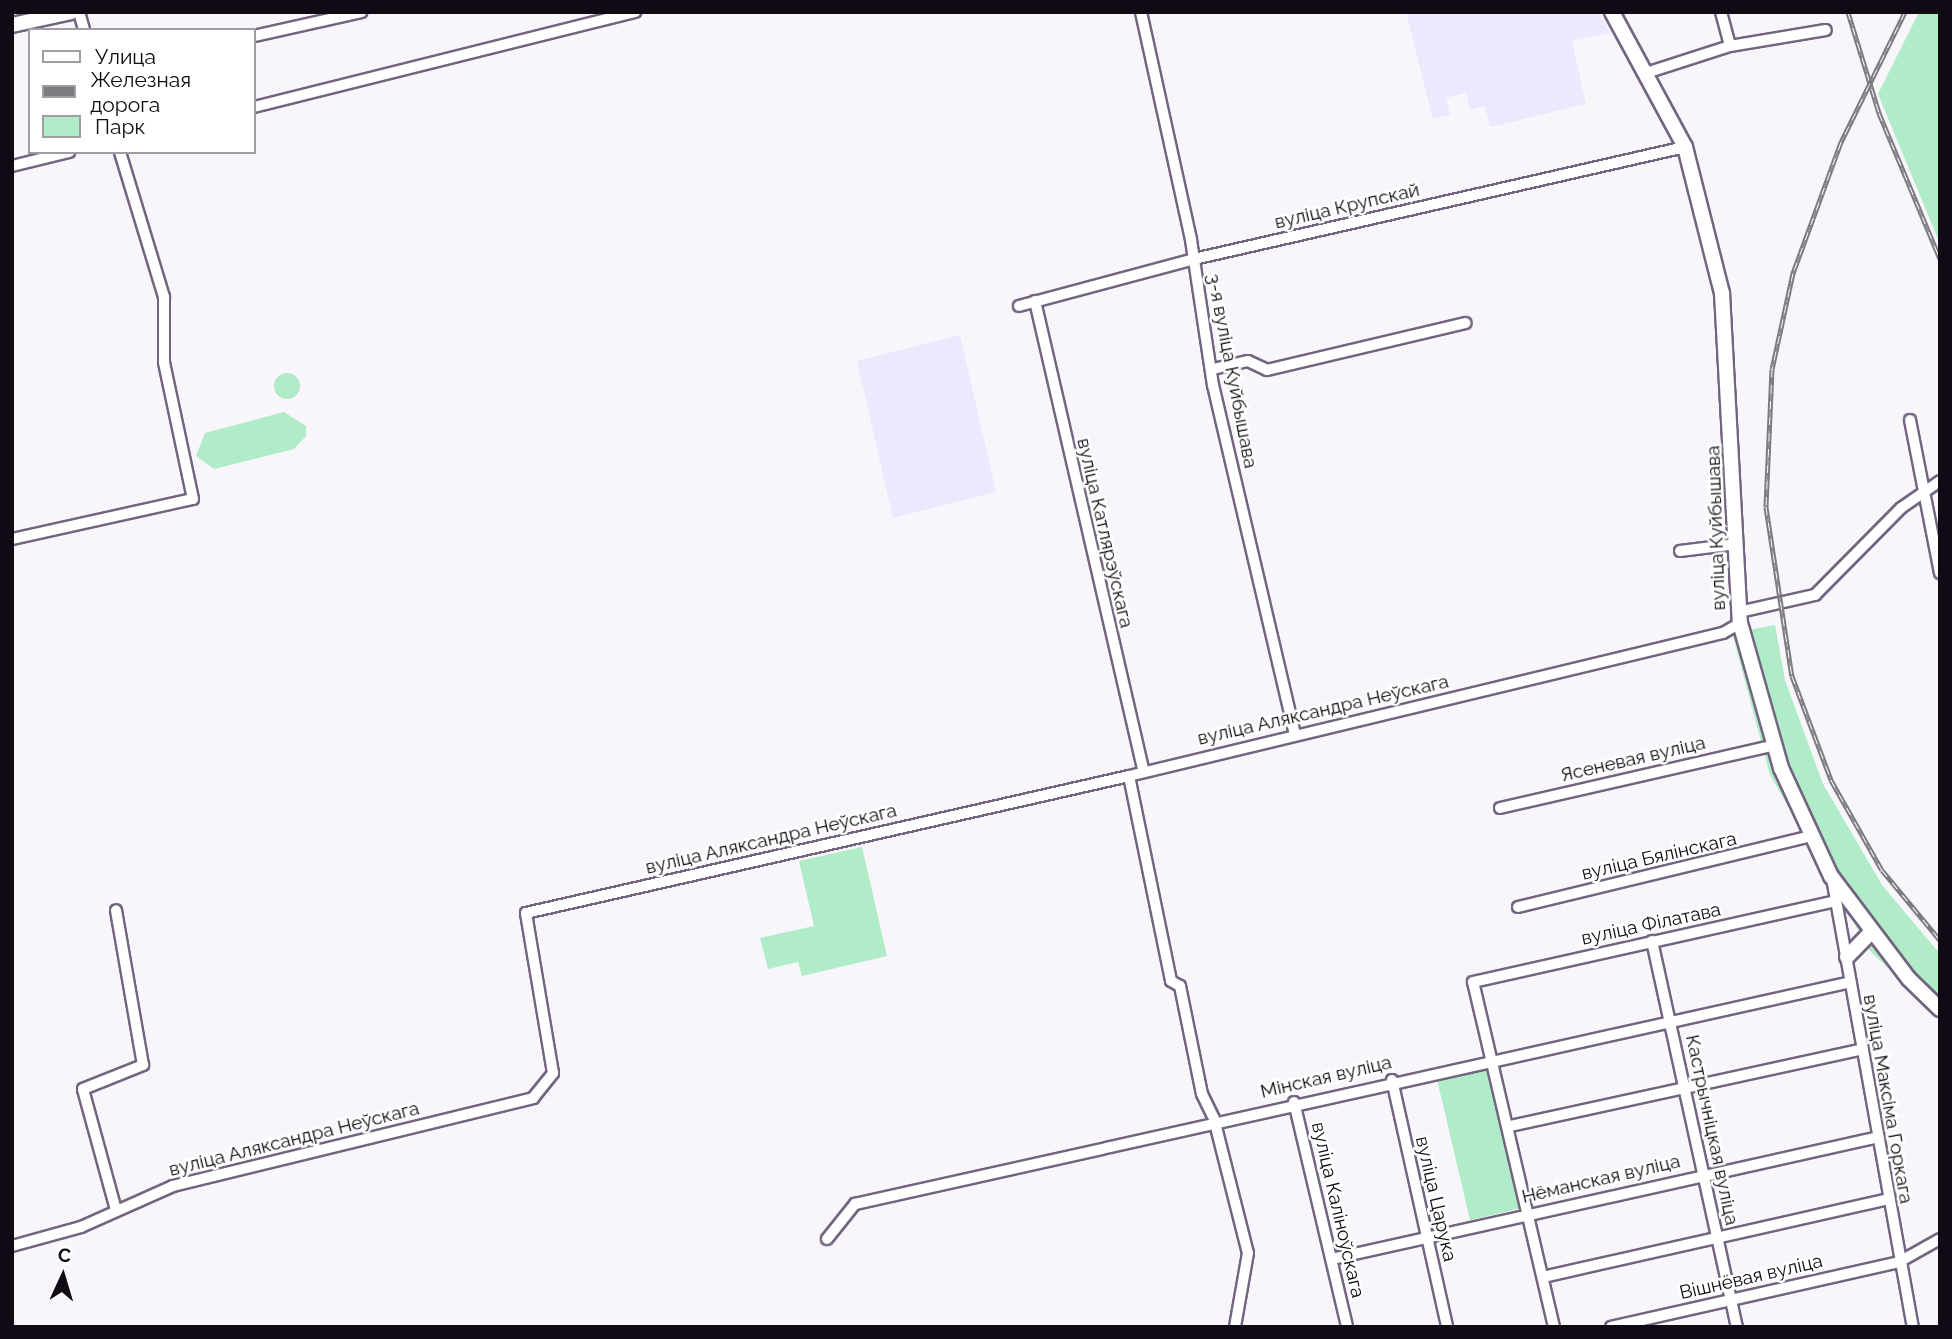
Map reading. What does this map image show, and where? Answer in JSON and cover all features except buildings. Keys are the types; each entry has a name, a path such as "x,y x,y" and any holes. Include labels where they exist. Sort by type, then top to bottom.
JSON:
{"main road":[{"path":"12,16 27,12"},
{"path":"12,25 71,12"},
{"name":"вуліца Куйбышава","path":"1612,12 1685,147 1728,338 1739,618 1774,745 1808,837 1831,876 1871,932 1940,1009"},
{"path":"1847,957 1871,932"}],"street":[{"path":"256,36 361,12"},
{"path":"256,107 635,12"},
{"name":"3-я вуліца Куйбышава","path":"1141,12 1194,259 1213,369 1296,735"},
{"path":"1721,12 1730,46"},
{"path":"1646,73 1730,46 1826,30"},
{"name":"вуліца Крупскай","path":"1019,306 1194,259 1685,147"},
{"path":"12,166 61,154"},
{"path":"12,539 193,499 164,362 164,297 121,154"},
{"name":"вуліца Катлярэўскага","path":"1035,301 1144,772"},
{"path":"1213,369 1248,361 1267,370 1466,323"},
{"path":"1910,420 1940,573"},
{"name":"вуліца Аляксандра Неўскага","path":"12,1246 116,1210 173,1186 533,1098 553,1073 526,913 1129,776 1723,633 1739,618 1815,595 1924,492 1940,481"},
{"path":"1681,551 1737,544"},
{"name":"Ясеневая вуліца","path":"1500,808 1774,745"},
{"path":"1129,776 1171,981 1180,986 1202,1094 1214,1119 1248,1253 1235,1327"},
{"name":"вуліца Бялінскага","path":"1518,907 1808,837"},
{"name":"вуліца Максіма Горкага","path":"1831,876 1899,1262 1913,1327"},
{"name":"вуліца Філатава","path":"1492,1057 1473,982 1836,901"},
{"path":"116,909 143,1065 83,1089 116,1210"},
{"name":"Кастрычніцкая вуліца","path":"1652,941 1671,1017 1737,1327"},
{"name":"Мінская вуліца","path":"827,1239 855,1204 1214,1119 1671,1017 1850,982"},
{"path":"1510,1126 1863,1049"},
{"path":"1492,1057 1510,1126 1554,1327"},
{"name":"вуліца Царука","path":"1392,1080 1447,1327"},
{"name":"вуліца Каліноўскага","path":"1294,1102 1347,1327"},
{"name":"Нёманская вуліца","path":"1332,1258 1704,1174 1879,1138"},
{"path":"1543,1277 1888,1199"},
{"name":"Вішнёвая вуліца","path":"1611,1327 1899,1262 1940,1239"}],"shaded area":[{"path":"1406,12 1598,12 1610,33 1572,41 1586,104 1490,127 1485,106 1470,110 1466,93 1446,98 1450,115 1433,119"},
{"path":"960,335 996,492 893,518 857,361"}],"green space":[{"path":"1919,12 1940,12 1940,244 1878,94"},
{"path":"287,373 296,377 300,386 296,395 287,399 278,395 274,386 278,377"},
{"path":"284,412 306,426 306,436 294,449 214,469 196,456 205,433"},
{"path":"1775,625 1785,680 1823,784 1882,885 1940,954 1940,1017 1870,951 1770,775 1732,633"},
{"path":"862,847 887,956 802,976 798,962 768,969 760,938 814,926 799,861"},
{"path":"1486,1065 1522,1208 1470,1220 1436,1075"}],"railway":[{"path":"1848,12 1879,113 1940,259"},
{"path":"1905,12 1841,142 1793,273 1772,369 1766,507 1792,676 1831,780 1882,870 1940,940"}]}
